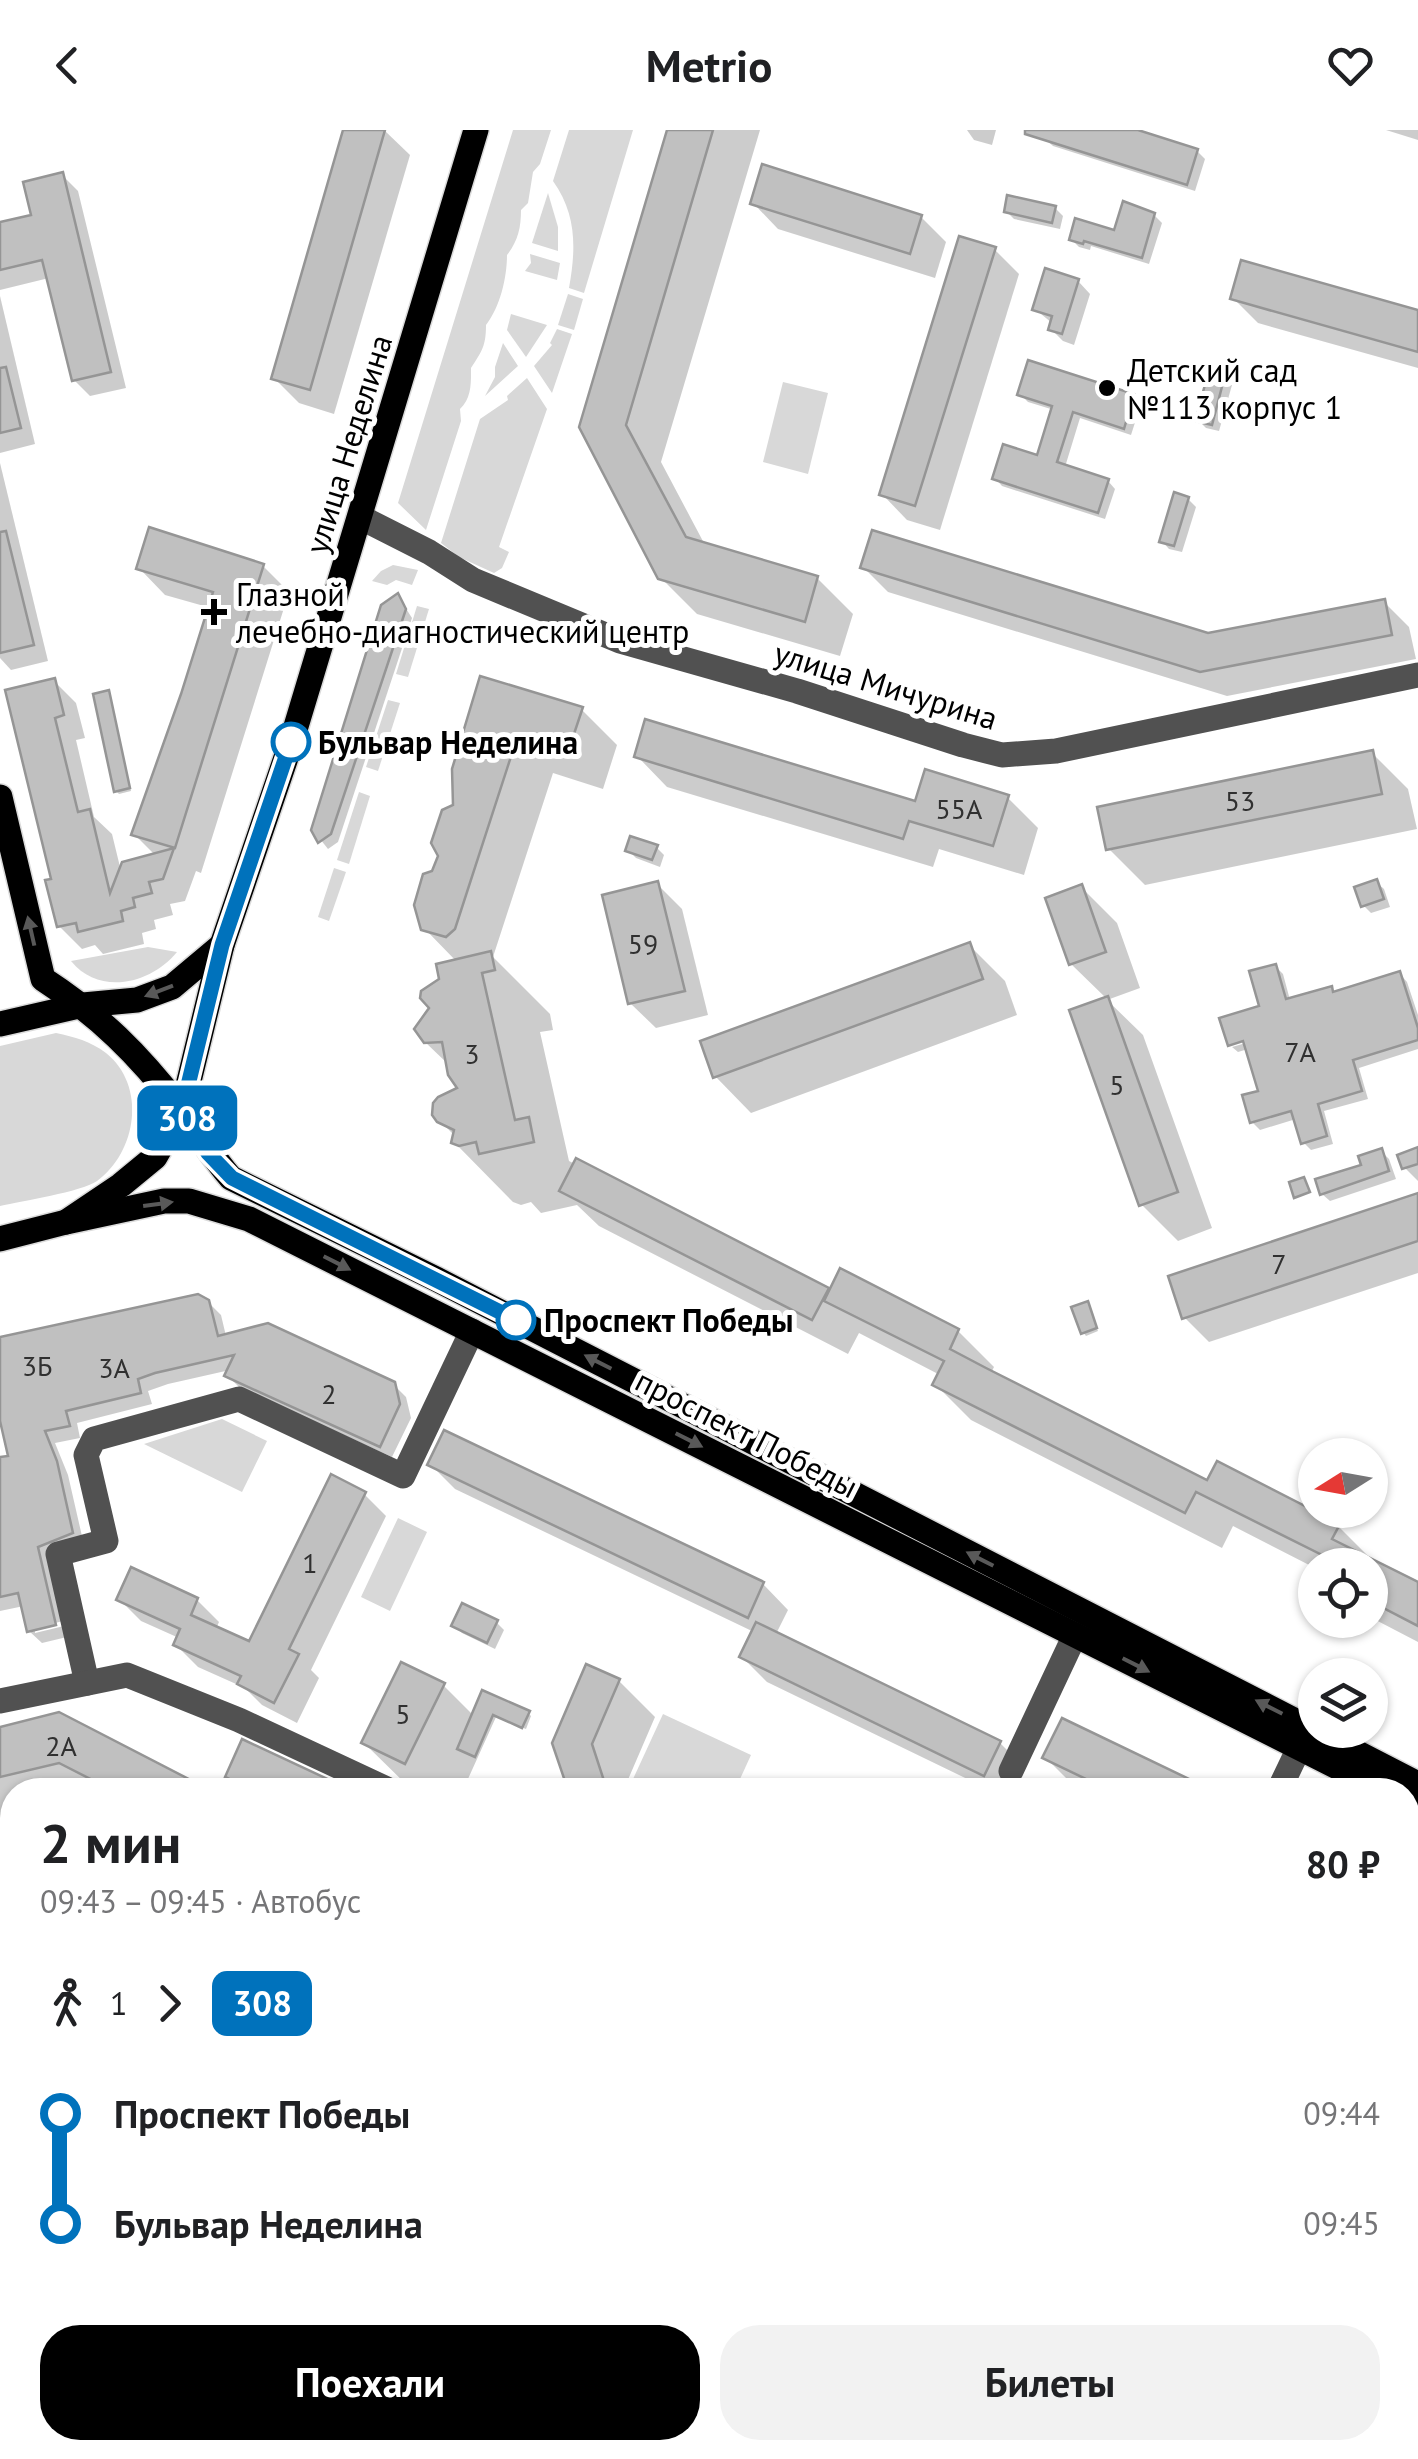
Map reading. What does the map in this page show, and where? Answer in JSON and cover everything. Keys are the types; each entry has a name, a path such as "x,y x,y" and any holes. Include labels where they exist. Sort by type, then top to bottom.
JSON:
{"main road":[{"name":"улица Неделина","path":"66,1222 121,1186 154,1156 182,1110 222,945 291,742 476,130"},
{"name":"проспект Победы","path":"0,797 42,979 110,1027 182,1110 232,1178 1406,1778"},
{"path":"0,1024 83,1005 137,1000 172,987 222,945"},
{"name":"проспект Победы","path":"0,1239 164,1201 189,1201 250,1219 1298,1747"},
{"name":"проспект Победы","path":"1299,1748 1359,1778"}],"street":[{"name":"улица Мичурина","path":"360,517 429,552 473,580 620,641 1002,755 1056,751 1418,675"},
{"path":"88,1682 58,1554 106,1541 86,1454 94,1439 239,1399 403,1476 472,1331"},
{"path":"1011,1771 1075,1635"},
{"path":"0,1700 128,1675 240,1720 363,1778"},
{"path":"1285,1778 1299,1748"}],"shaded area":[{"path":"513,130 551,130 540,164 533,172 516,239 507,255 499,301 486,325 483,348 471,368 469,395 460,409 461,421 426,530 398,503"},
{"path":"569,130 633,130 584,293 569,288 573,233 567,207 553,181"},
{"path":"548,193 558,227 558,251 532,243"},
{"path":"530,254 560,263 557,280 525,271 531,263"},
{"path":"568,294 583,299 574,330 558,325"},
{"path":"511,314 547,325 526,357 507,330"},
{"path":"557,329 572,334 552,393 534,366 552,345"},
{"path":"503,343 518,366 485,396 495,377"},
{"path":"527,378 547,409 499,547 509,552 502,568 494,573 459,557 441,543 480,419 508,400 507,396"},
{"path":"783,382 828,393 808,474 763,462"},
{"path":"393,565 418,570 412,585 396,580 387,585 372,581"},
{"path":"417,606 429,609 408,677 396,674"},
{"path":"388,700 400,703 378,771 366,767"},
{"path":"359,792 370,796 349,864 337,860"},
{"path":"334,868 346,872 329,921 318,917"},
{"path":"148,947 177,952 154,972 125,982 96,979 71,961"},
{"path":"56,1033 94,1045 119,1067 132,1100 128,1136 111,1169 97,1181 0,1206 0,1046"},
{"path":"222,1419 267,1441 242,1492 144,1444"},
{"path":"398,1518 427,1532 390,1611 361,1597"},
{"path":"663,1714 751,1755 740,1778 634,1778"}],"building":[{"path":"343,130 385,130 310,390 271,379"},
{"path":"667,130 713,130 626,425 686,537 818,576 805,622 658,579 579,427"},
{"path":"1025,130 1138,130 1198,149 1187,185 1025,134"},
{"path":"762,164 922,215 910,254 750,204"},
{"path":"63,172 111,372 72,381 42,260 0,270 0,222 31,215 23,182"},
{"path":"1007,195 1056,206 1052,223 1004,212"},
{"path":"1123,201 1155,213 1142,258 1069,240 1075,218 1114,230"},
{"path":"959,236 996,247 915,506 879,495"},
{"path":"1241,260 1418,310 1418,352 1230,299"},
{"path":"1045,268 1079,279 1062,334 1048,330 1052,316 1032,310"},
{"path":"1028,360 1134,394 1124,429 1073,412 1057,462 1109,479 1098,513 992,479 1003,444 1037,455 1052,406 1017,395"},
{"path":"6,367 21,428 0,433 0,368"},
{"path":"1209,370 1225,375 1212,425 1195,421"},
{"path":"1174,492 1189,497 1174,546 1159,542"},
{"path":"149,527 264,564 175,848 131,835 213,592 136,569"},
{"path":"872,530 1208,633 1385,599 1392,635 1200,672 860,568"},
{"path":"6,531 34,645 0,653 0,532"},
{"path":"398,593 406,609 331,834 318,843 311,830 381,605"},
{"path":"480,676 583,707 567,755 517,738 455,929 446,937 421,930 414,905 423,874 432,871 438,856 431,843 442,810 453,805 452,769"},
{"path":"55,678 64,715 55,718 78,812 90,809 110,893 122,862 174,848 163,879 149,882 152,893 133,898 135,907 121,911 123,921 78,932 76,923 57,927 45,880 51,879 5,690"},
{"path":"109,690 130,788 114,792 93,694"},
{"path":"645,719 915,801 925,769 1009,795 993,846 909,821 903,839 634,757"},
{"path":"1373,750 1382,794 1106,850 1097,807"},
{"path":"630,836 658,845 652,860 625,851"},
{"path":"1377,879 1384,899 1361,907 1354,887"},
{"path":"658,881 685,991 628,1004 602,895"},
{"path":"1082,884 1106,952 1069,965 1045,898"},
{"path":"970,942 983,979 713,1078 700,1041"},
{"path":"491,951 495,970 482,973 515,1120 529,1117 534,1142 479,1154 476,1142 459,1146 451,1143 454,1130 432,1115 438,1097 457,1088 448,1075 442,1042 424,1043 414,1029 429,1008 420,998 421,991 439,979 436,964"},
{"path":"1276,964 1286,999 1332,986 1333,992 1400,971 1418,1028 1418,1040 1353,1060 1362,1091 1318,1104 1327,1136 1301,1144 1291,1111 1250,1123 1242,1095 1258,1091 1243,1041 1228,1046 1219,1018 1259,1006 1249,971"},
{"path":"1108,996 1178,1192 1139,1206 1069,1010"},
{"path":"1418,1147 1418,1164 1402,1169 1397,1155"},
{"path":"1382,1148 1389,1171 1320,1195 1315,1179 1361,1165 1358,1156"},
{"path":"576,1158 829,1288 812,1320 559,1191"},
{"path":"1304,1177 1310,1192 1294,1198 1289,1182"},
{"path":"1418,1193 1418,1241 1182,1319 1168,1276"},
{"path":"840,1268 959,1329 950,1349 1207,1480 1217,1461 1298,1502 1298,1528 1338,1528 1332,1539 1350,1548 1308,1548 1196,1492 1185,1513 932,1385 944,1361 824,1301"},
{"path":"198,1294 209,1300 218,1336 268,1323 395,1382 400,1404 380,1447 224,1376 234,1355 155,1373 138,1379 141,1393 66,1411 70,1426 45,1431 57,1461 73,1533 38,1547 56,1625 27,1632 18,1593 0,1597 0,1457 8,1456 0,1421 0,1337"},
{"path":"1088,1301 1097,1328 1081,1334 1071,1307"},
{"path":"444,1430 764,1582 748,1618 427,1465"},
{"path":"331,1474 366,1492 289,1649 299,1654 274,1703 237,1684 241,1676 173,1645 180,1629 116,1600 131,1567 198,1598 191,1615 249,1641"},
{"path":"1388,1567 1418,1582 1418,1626 1388,1610"},
{"path":"462,1603 498,1620 487,1643 451,1626"},
{"path":"756,1622 1001,1741 984,1776 739,1657"},
{"path":"401,1662 445,1683 405,1764 361,1743"},
{"path":"586,1664 620,1679 592,1744 603,1778 564,1778 552,1743"},
{"path":"482,1690 530,1711 522,1728 493,1715 475,1757 457,1749"},
{"path":"59,1712 187,1778 88,1778 59,1763 0,1777 0,1727"},
{"path":"1062,1718 1187,1778 1084,1778 1042,1758"},
{"path":"242,1739 325,1778 227,1778"}],"bus line":[{"name":"308","path":"291,742 222,945 182,1110 208,1153 232,1178 516,1320"}],"place":[{"name":"Детский сад №113 корпус 1","path":"1107,388"},
{"name":"Глазной лечебно-диагностический центр","path":"214,612"},
{"name":"Бульвар Неделина","path":"291,742"},
{"name":"Проспект Победы","path":"516,1320"}]}
